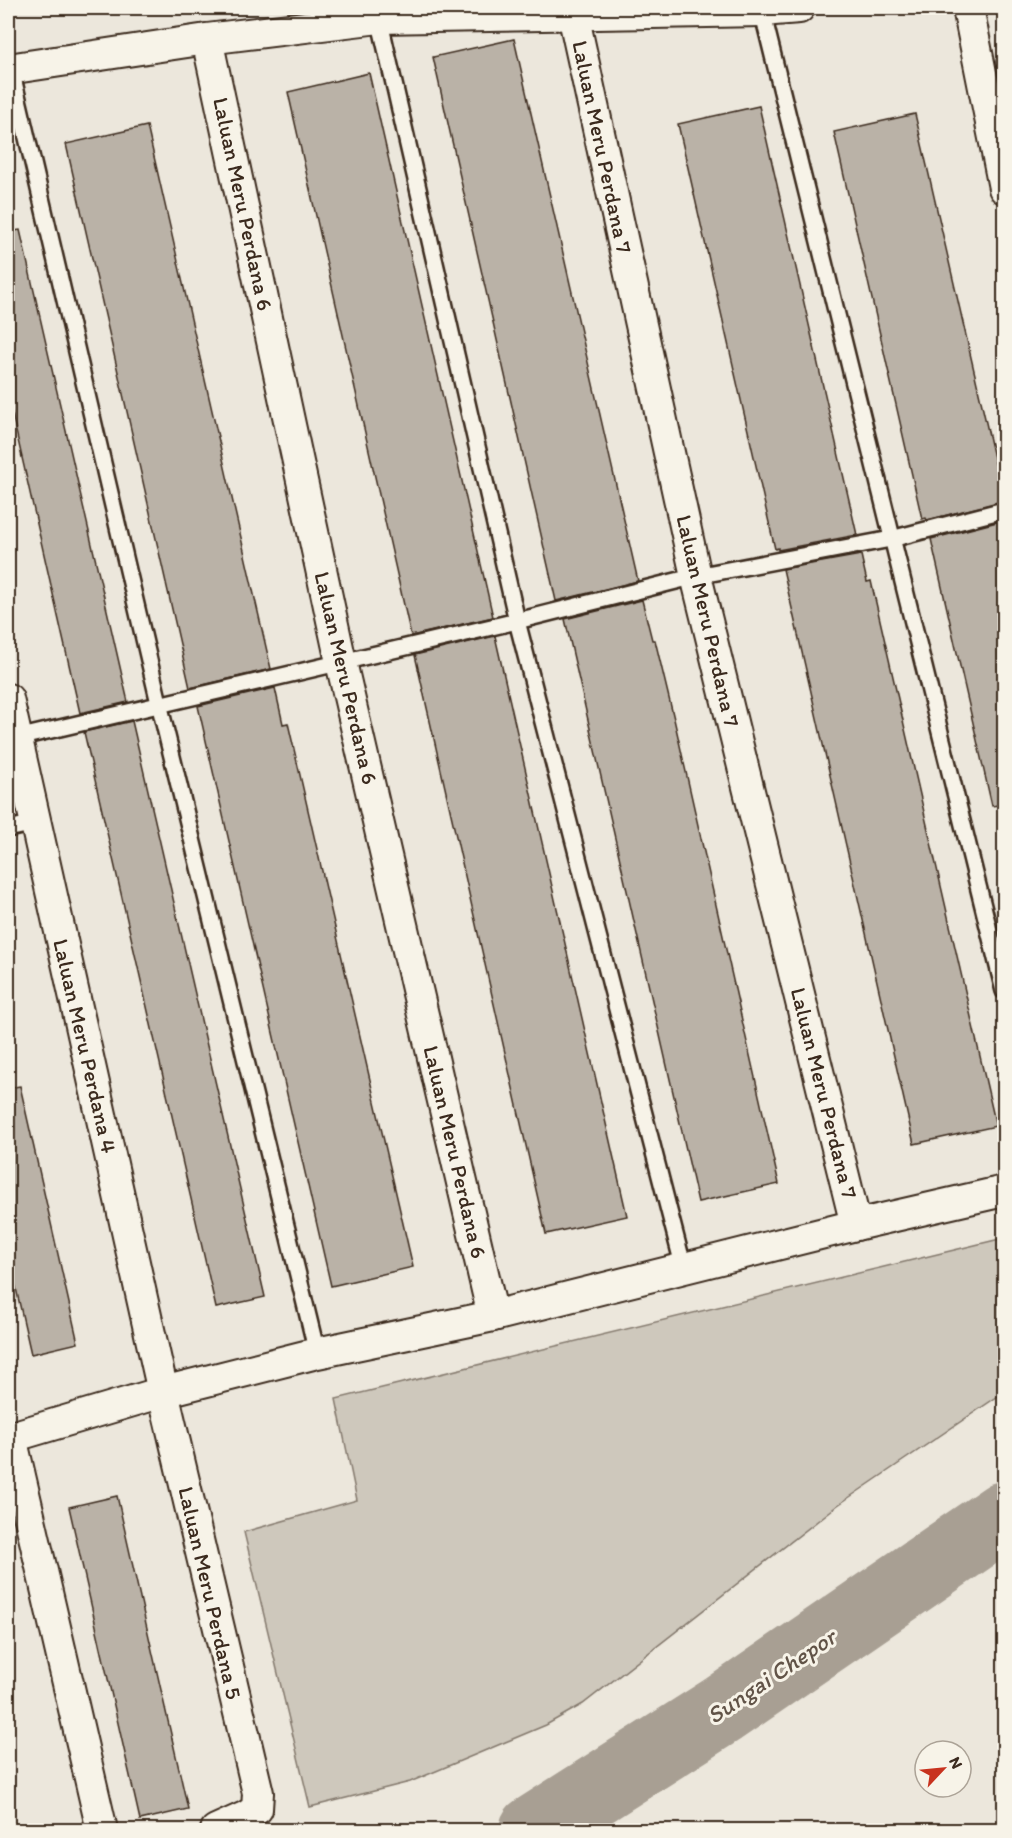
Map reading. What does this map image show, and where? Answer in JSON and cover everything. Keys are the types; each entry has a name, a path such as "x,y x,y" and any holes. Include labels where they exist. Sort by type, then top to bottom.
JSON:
{"street":[{"path":"9,69 207,39 379,18 762,11 799,8"},
{"path":"968,8 1005,188"},
{"name":"Laluan Meru Perdana 7","path":"573,14 696,576 856,1225"},
{"name":"Laluan Meru Perdana 6","path":"207,39 341,662 493,1316"},
{"name":"Laluan Meru Perdana 4","path":"8,699 17,738 21,826 163,1392"},
{"path":"102,1830 9,1437 163,1392 317,1353 493,1316 856,1225 1005,1191"},
{"name":"Laluan Meru Perdana 5","path":"163,1392 258,1793 257,1809 216,1830"}],"lane":[{"path":"762,11 891,539 1005,991"},
{"path":"379,18 517,621 684,1269"},
{"path":"9,69 159,704 317,1353"},
{"path":"17,738 517,621 696,576 891,539 1005,510"}],"shaded area":[{"path":"1004,1238 1004,1392 838,1505 583,1704 546,1725 410,1782 310,1807 244,1532 357,1500 336,1399"}],"building":[{"path":"514,39 638,581 556,601 433,57"},
{"path":"369,73 493,617 411,636 288,92"},
{"path":"759,106 857,535 778,550 778,548 775,549 678,124"},
{"path":"915,114 1004,501 927,520 922,519 834,132"},
{"path":"147,126 271,669 190,688 66,144"},
{"path":"20,230 128,702 80,713 8,396 8,232"},
{"path":"1005,520 1005,804 992,806 931,539"},
{"path":"861,555 867,582 871,581 996,1126 914,1144 783,569"},
{"path":"642,600 652,640 655,640 674,719 779,1184 698,1202 565,619"},
{"path":"495,636 627,1216 546,1234 415,655"},
{"path":"275,688 283,724 288,723 413,1267 331,1286 198,706"},
{"path":"132,721 265,1297 216,1308 84,732"},
{"path":"20,1086 78,1343 31,1354 8,1253 8,1088"},
{"path":"117,1496 188,1809 140,1820 69,1507"}],"waterway":[{"name":"Sungai Chepor","path":"534,1830 722,1710 1004,1516"}]}
